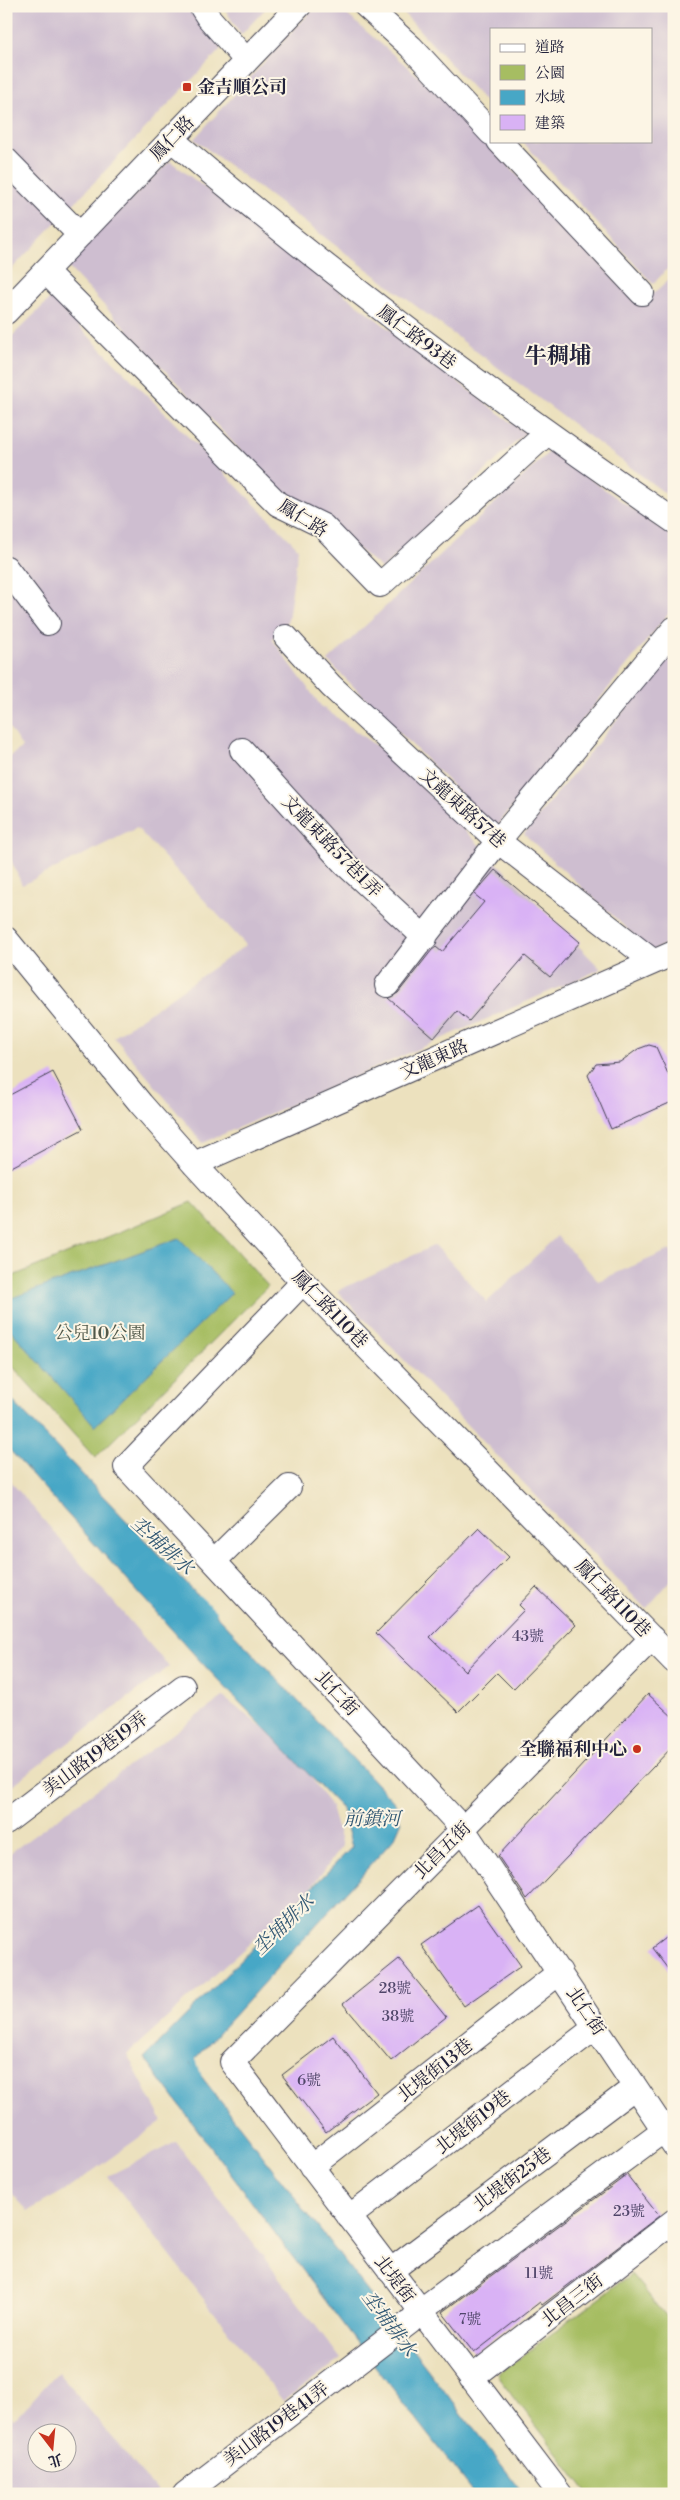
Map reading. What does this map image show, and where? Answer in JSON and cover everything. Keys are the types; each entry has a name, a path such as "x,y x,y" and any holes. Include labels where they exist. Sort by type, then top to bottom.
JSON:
{"street":[{"path":"201,6 208,17 246,60"},
{"name":"鳳仁路","path":"6,312 299,6"},
{"path":"366,6 411,47 490,132"},
{"name":"鳳仁路93巷","path":"171,139 272,225 546,434 674,522"},
{"path":"500,142 642,293"},
{"path":"6,160 80,235"},
{"name":"鳳仁路","path":"45,271 278,504 322,526 380,585 546,434"},
{"path":"6,568 48,623"},
{"path":"387,985 498,841 674,629"},
{"name":"文龍東路57巷","path":"286,638 331,686 498,841 664,958"},
{"name":"文龍東路57巷1弄","path":"242,750 345,864 425,938"},
{"name":"鳳仁路110巷","path":"6,938 141,1104 303,1282 674,1661"},
{"name":"文龍東路","path":"194,1164 664,958"},
{"name":"北仁街","path":"303,1282 126,1467 463,1829 669,2138"},
{"path":"214,1561 289,1486"},
{"name":"北昌五街","path":"232,2062 652,1638"},
{"name":"美山路19巷19弄","path":"6,1822 184,1687"},
{"name":"北堤街13巷","path":"311,2166 560,1972"},
{"name":"北堤街19巷","path":"349,2217 596,2027"},
{"name":"北堤街","path":"232,2062 390,2271 415,2316 470,2378 560,2494"},
{"name":"北堤街25巷","path":"390,2271 635,2087"},
{"name":"美山路19巷41弄","path":"186,2494 366,2356 415,2316 669,2138"},
{"name":"北昌三街","path":"470,2378 674,2222"}],"shaded area":[{"path":"6,6 194,6 221,49 6,275"},
{"path":"223,6 268,6 241,35"},
{"path":"316,6 337,6 455,108 639,306 674,275 674,500 194,139"},
{"path":"397,6 674,6 674,262 653,284 523,142 652,142 652,28 490,28 490,107"},
{"path":"170,161 525,433 382,569 302,502 288,501 65,264"},
{"path":"51,298 298,548 288,620 272,639 321,706 397,761 601,969 203,1143 114,1037 246,945 137,828 22,885 6,849 6,760 22,747 6,723 6,342"},
{"path":"550,451 674,538 674,607 495,828 328,661"},
{"path":"674,649 674,940 651,951 524,834"},
{"path":"557,1236 598,1281 670,1250 674,1254 674,1577 646,1609 337,1291 435,1245 487,1302"},
{"path":"6,1476 169,1667 6,1790"},
{"path":"223,1697 294,1752 331,1807 342,1846 309,1890 127,2054 162,2121 69,2188 28,2211 6,2187 6,1856"},
{"path":"176,2142 341,2359 283,2401 108,2176"},
{"path":"58,2372 159,2494 6,2494 6,2411 14,2420"}],"green space":[{"name":"公兒10公園","path":"192,1202 268,1286 95,1458 6,1359 6,1279"},
{"path":"631,2274 674,2325 674,2494 589,2494 497,2375"}],"water":[{"path":"179,1238 232,1293 95,1426 6,1325 6,1300"},
{"name":"前鎮河","path":"6,1394 395,1803 401,1823 394,1839 191,2063 524,2494 475,2494 354,2339 144,2058 352,1847 342,1809 201,1662 6,1446"}],"building":[{"path":"495,870 580,942 550,977 525,956 469,1021 457,1011 434,1038 388,998 398,993 432,950 436,947 442,952 484,902 474,894"},
{"path":"649,1045 656,1047 669,1076 674,1074 674,1101 611,1129 588,1075 596,1064 620,1062 638,1049"},
{"path":"53,1072 83,1129 6,1170 6,1097"},
{"path":"479,1528 509,1557 430,1637 465,1671 524,1610 519,1605 536,1587 576,1625 513,1689 497,1673 458,1712 376,1633"},
{"path":"648,1694 674,1718 674,1745 527,1899 498,1856"},
{"path":"478,1905 521,1966 464,2006 421,1945"},
{"path":"674,1931 674,1977 652,1948"},
{"path":"399,1959 446,2017 391,2061 343,2004"},
{"path":"333,2036 377,2093 326,2132 282,2075"},
{"path":"627,2175 659,2216 542,2305 540,2302 474,2353 442,2312"}],"waterway":[{"name":"坔埔排水","path":"198,1598 213,1612"},
{"name":"坔埔排水","path":"193,2053 199,2077"}],"place":[{"name":"金吉順公司","path":"187,87"},
{"name":"全聯福利中心","path":"637,1749"}],"district":[{"name":"牛稠埔","path":"558,355"}]}
